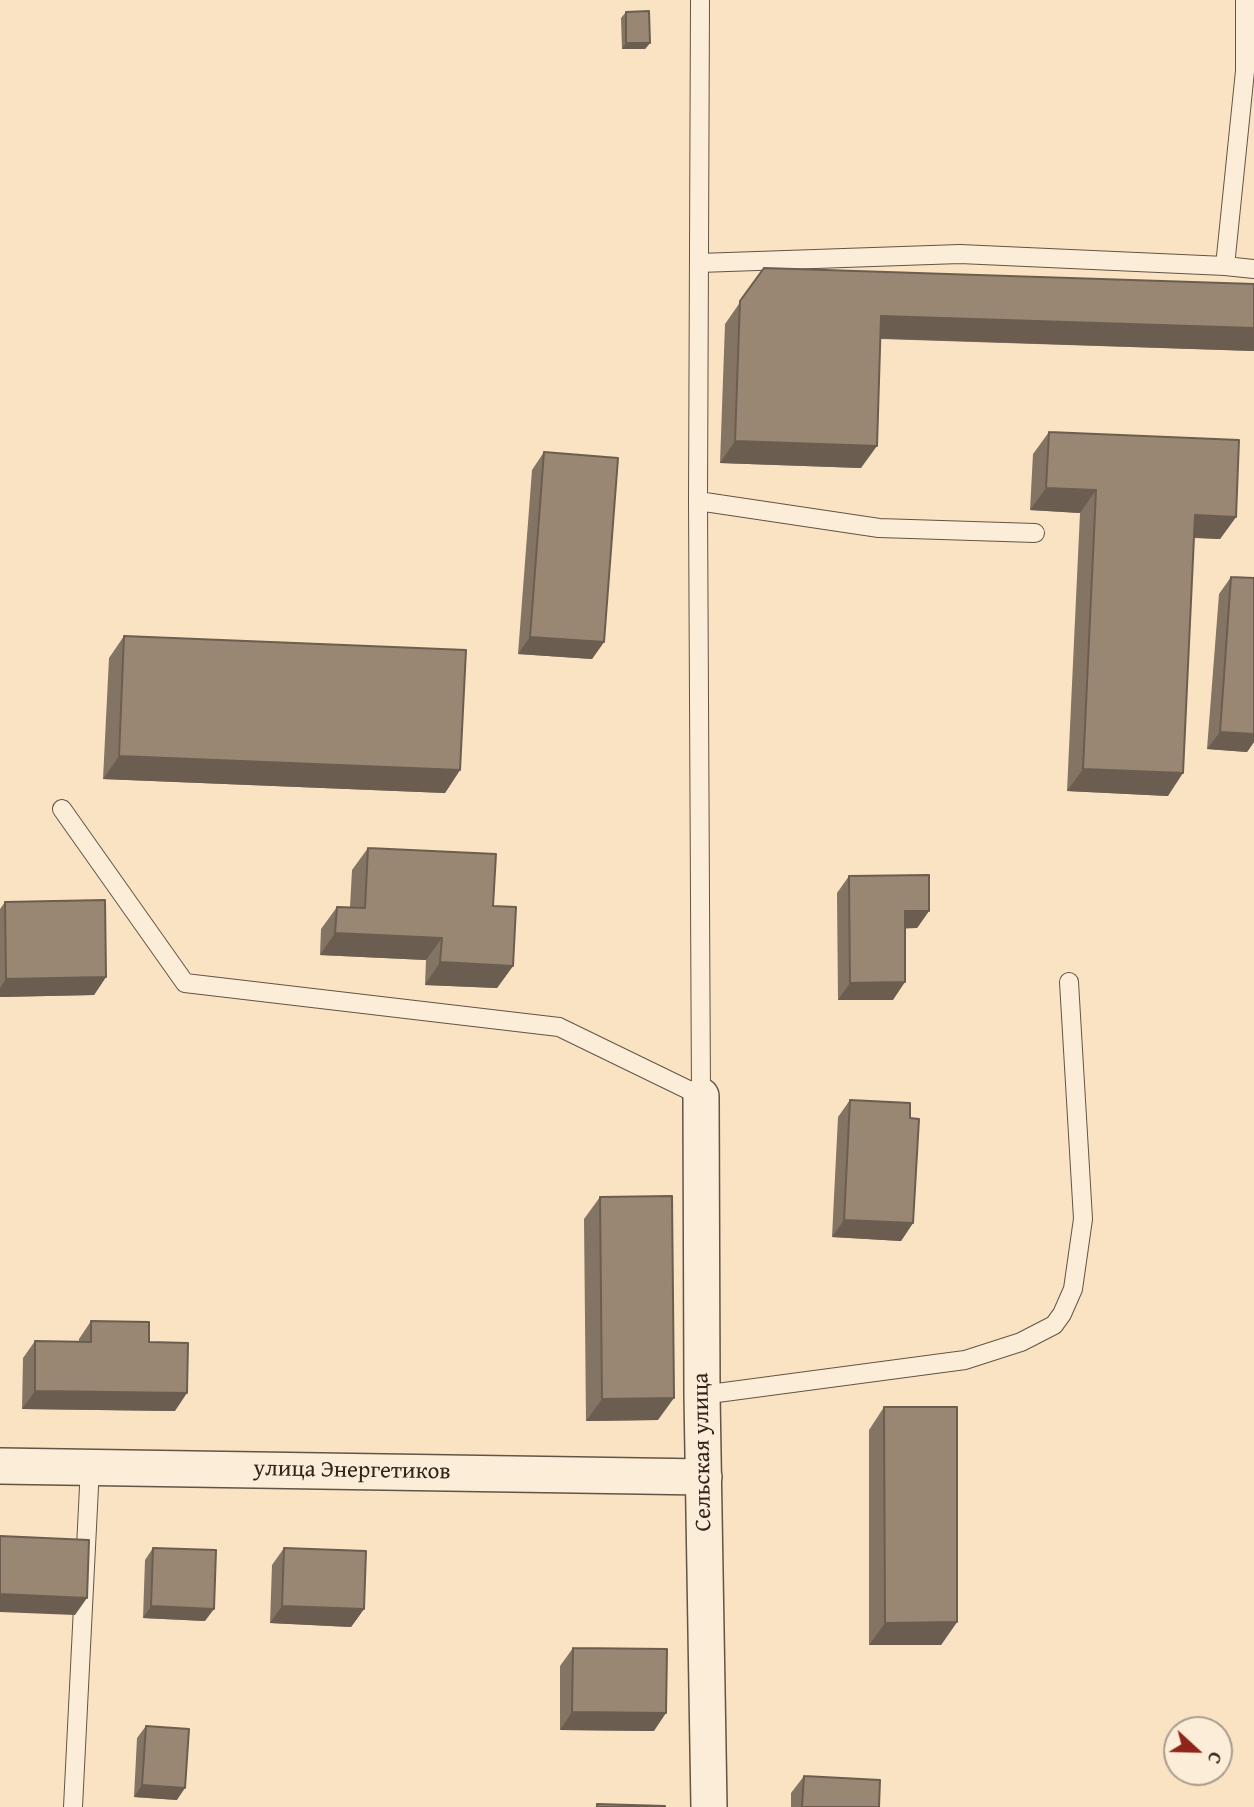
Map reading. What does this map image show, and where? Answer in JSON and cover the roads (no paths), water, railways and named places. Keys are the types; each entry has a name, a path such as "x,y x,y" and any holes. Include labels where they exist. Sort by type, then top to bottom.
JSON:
{"street":[{"name":"Сельская улица","path":"701,1096 702,1395 709,1807"},
{"name":"улица Энергетиков","path":"0,1466 704,1476"}],"lane":[{"path":"62,809 185,983 559,1027 701,1096 698,501 700,0"},
{"path":"1225,266 1245,71 1245,0"},
{"path":"699,263 960,254 1254,269"},
{"path":"698,501 878,528 1035,533"},
{"path":"702,1395 965,1360 1021,1342 1054,1325 1073,1289 1083,1219 1069,982"},
{"path":"74,1807 90,1467"}]}
